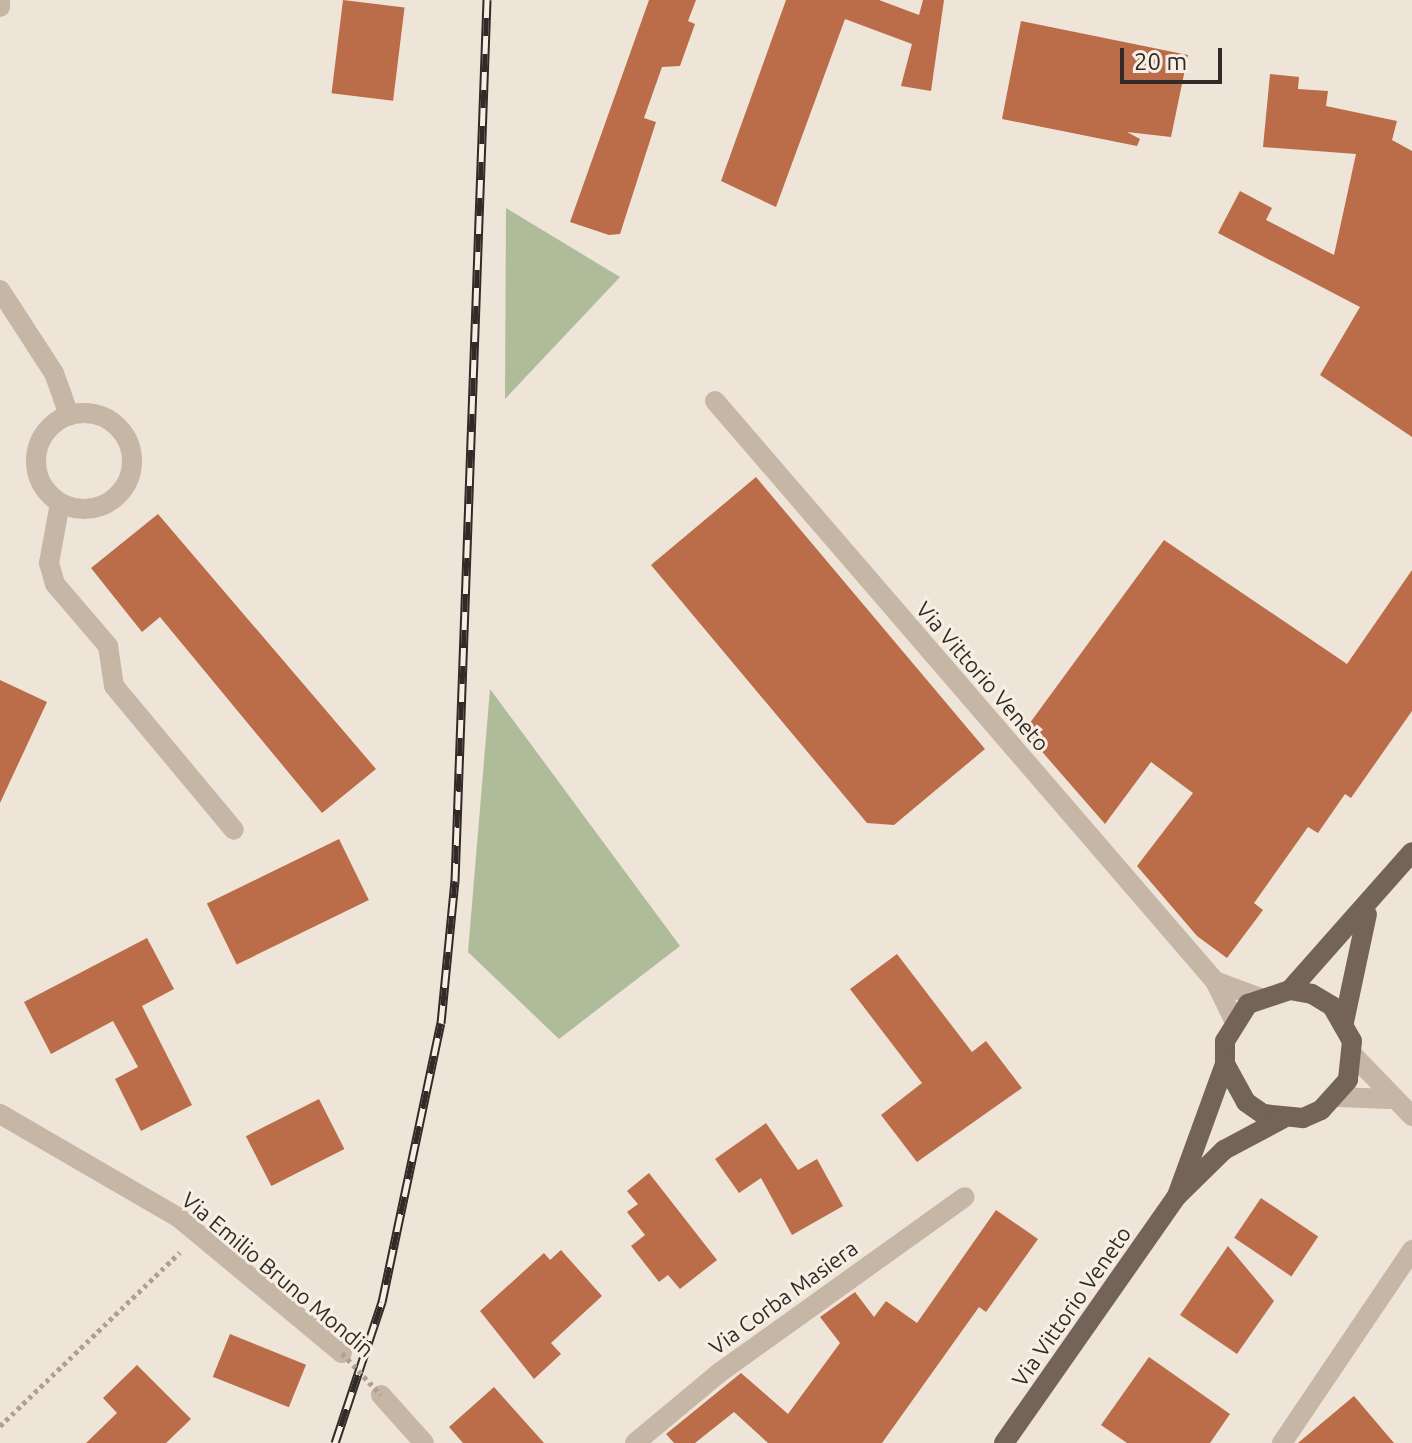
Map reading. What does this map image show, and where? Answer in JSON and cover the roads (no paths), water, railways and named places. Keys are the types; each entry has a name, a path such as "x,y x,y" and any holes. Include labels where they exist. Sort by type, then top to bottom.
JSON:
{"main road":[{"path":"1290,990 1368,910 1412,852"},
{"path":"1337,1097 1353,1055 1344,1022 1368,910"},
{"path":"1234,1020 1260,998 1290,990 1312,994 1344,1022"},
{"name":"Via Vittorio Veneto","path":"1177,1196 1225,1064 1234,1020"},
{"path":"1225,1064 1246,1102 1282,1119"},
{"name":"Via Vittorio Veneto","path":"1004,1443 1177,1196 1224,1150 1282,1119 1321,1110 1337,1097"}],"street":[{"path":"0,0 0,7"},
{"path":"0,290 54,373 69,415"},
{"name":"Via Vittorio Veneto","path":"715,401 1215,981"},
{"path":"60,503 106,504 133,466 114,423 69,415 44,434 36,464 60,503 49,563 55,584 108,646 114,686 234,830"},
{"path":"1215,981 1260,998"},
{"path":"1215,981 1234,1020"},
{"path":"1353,1055 1389,1099 1412,1116"},
{"path":"1337,1097 1389,1099"},
{"name":"Via Emilio Bruno Mondin","path":"0,1114 178,1217 342,1353"},
{"name":"Via Corba Masiera","path":"635,1443 719,1373 965,1197"},
{"path":"1282,1443 1412,1250"},
{"path":"381,1395 424,1443"}],"railway":[{"path":"335,1443 382,1302 441,1023 455,881 487,0"}]}
